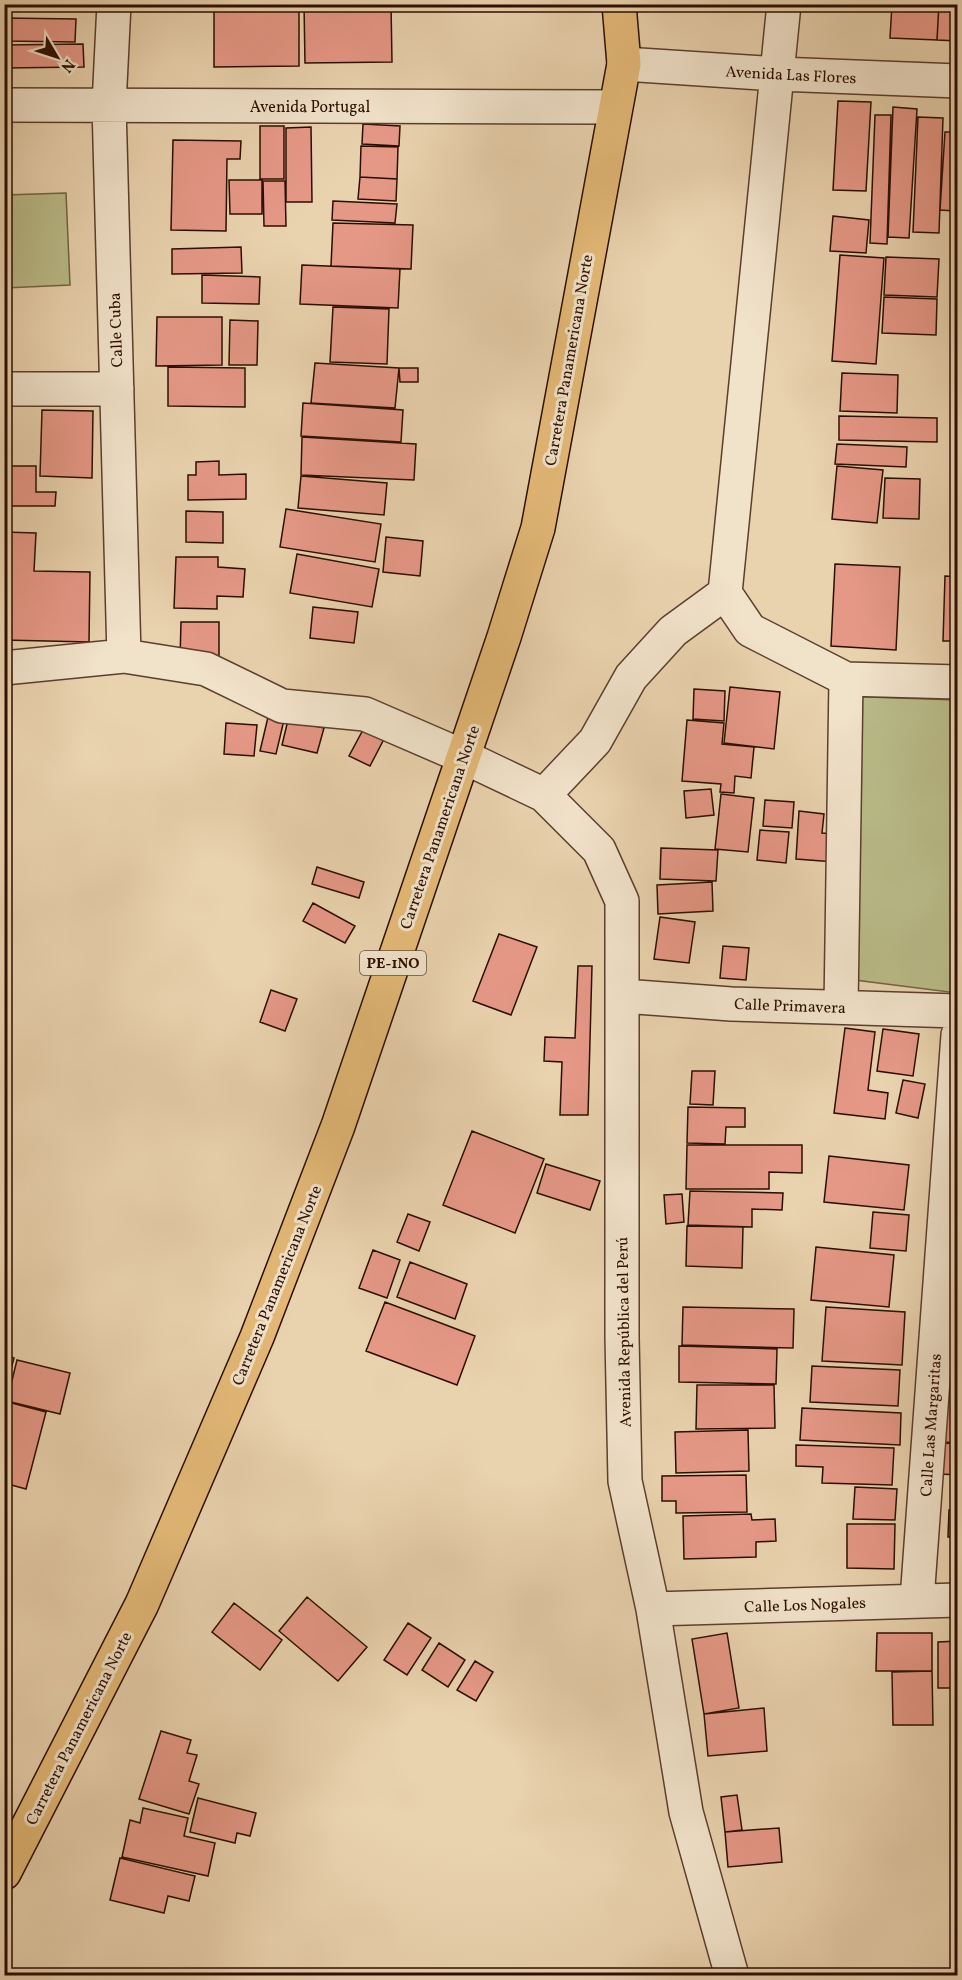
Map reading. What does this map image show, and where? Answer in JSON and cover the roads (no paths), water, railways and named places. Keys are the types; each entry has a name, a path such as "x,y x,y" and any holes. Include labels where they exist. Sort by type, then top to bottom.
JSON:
{"main road":[{"name":"Carretera Panamericana Norte","path":"4,1873 142,1604 256,1337 338,1126 504,637 538,528 624,64 619,4"}],"street":[{"name":"Calle Cuba","path":"114,4 109,105 124,656"},
{"path":"784,4 725,593 750,630 846,679 957,682"},
{"name":"Avenida Las Flores","path":"624,64 778,74 957,81"},
{"name":"Avenida Portugal","path":"4,105 615,107"},
{"path":"4,388 117,389"},
{"path":"544,795 595,741 631,677 638,669 673,631 725,593"},
{"name":"Avenida República del Perú","path":"4,668 124,656 206,669 282,706 365,714 544,795 599,850 622,901 622,1337 625,1481 653,1609 686,1812 732,1976"},
{"path":"841,1007 846,679"},
{"name":"Calle Primavera","path":"623,996 730,1004 957,1011"},
{"name":"Calle Las Margaritas","path":"917,1600 957,1035"},
{"name":"Calle Los Nogales","path":"653,1609 957,1600"}]}
